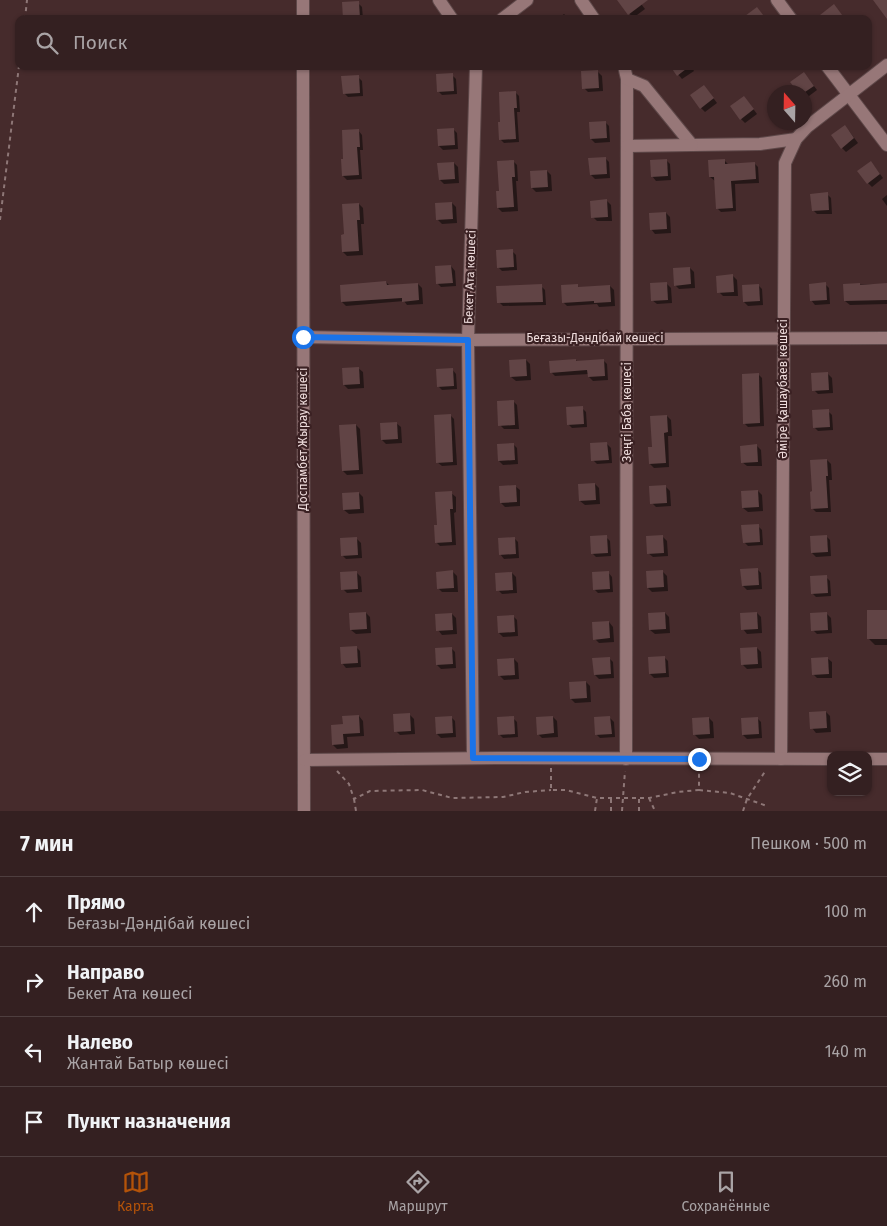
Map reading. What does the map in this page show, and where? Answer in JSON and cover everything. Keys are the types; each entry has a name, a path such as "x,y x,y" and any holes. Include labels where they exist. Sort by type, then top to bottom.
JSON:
{"street":[{"path":"303,0 303,15"},
{"path":"439,0 449,15"},
{"path":"507,15 528,0"},
{"path":"582,0 591,15"},
{"path":"777,0 788,15"},
{"name":"Әміре Қашаубаев көшесі","path":"778,759 785,163 796,140 807,127 887,65"},
{"name":"Доспамбет Жырау көшесі","path":"303,70 304,811"},
{"name":"Бекет Ата көшесі","path":"473,758 468,340 476,70"},
{"path":"830,70 887,145"},
{"path":"626,72 644,86 692,145"},
{"name":"Зеңгі Баба көшесі","path":"626,72 628,146 626,759"},
{"path":"628,146 760,144 796,140"},
{"name":"Беғазы-Дәндібай көшесі","path":"303,337 468,340 887,338"},
{"path":"305,760 473,758 827,759"},
{"path":"872,759 887,759"}],"path":[{"path":"25,15 27,0"},
{"path":"0,220 19,70"},
{"path":"550,790 552,758"},
{"path":"622,811 626,759"},
{"path":"699,759 699,790"},
{"path":"743,811 757,781 778,759"},
{"path":"329,760 349,784 356,811"},
{"path":"354,799 370,791 422,790 452,798 503,797 525,792 566,790 597,798 649,798 699,790 730,793 767,806"},
{"path":"595,811 597,798"},
{"path":"611,798 611,811"},
{"path":"639,798 639,811"},
{"path":"649,798 655,811"}],"building":[{"path":"617,0 648,0 628,15"},
{"path":"873,0 887,0 887,19"},
{"path":"359,1 360,15 343,15 342,2"},
{"path":"834,4 842,15 820,15"},
{"path":"757,7 763,15 746,15"},
{"path":"598,70 599,88 582,89 581,71"},
{"path":"673,70 685,70 677,76"},
{"path":"804,72 814,86 792,85 790,82"},
{"path":"453,73 454,91 437,92 436,74"},
{"path":"359,75 360,93 343,94 341,76"},
{"path":"704,85 714,98 700,109 690,95"},
{"path":"516,91 517,108 514,108 516,139 499,140 499,92"},
{"path":"744,96 754,109 740,120 730,106"},
{"path":"606,121 607,138 590,139 589,122"},
{"path":"845,125 854,138 841,149 831,135"},
{"path":"454,128 455,145 438,146 437,129"},
{"path":"359,129 360,147 357,147 359,175 342,176 342,130"},
{"path":"606,157 607,174 590,175 588,158"},
{"path":"667,159 668,176 651,177 650,160"},
{"path":"725,159 725,164 755,162 756,179 731,181 733,208 716,209 714,177 709,177 708,160"},
{"path":"514,160 515,177 512,177 514,207 497,208 496,191 499,191 497,161"},
{"path":"871,161 880,174 867,184 857,171"},
{"path":"454,162 455,179 439,180 437,163"},
{"path":"547,170 548,187 531,188 530,171"},
{"path":"828,192 829,210 812,211 810,194"},
{"path":"607,199 608,217 591,218 590,201"},
{"path":"452,202 453,219 436,220 435,203"},
{"path":"359,203 360,220 357,220 359,251 342,252 341,235 344,234 342,204"},
{"path":"666,212 667,229 650,230 649,213"},
{"path":"513,249 514,267 497,268 496,250"},
{"path":"451,265 453,283 436,284 435,266"},
{"path":"690,267 691,284 674,286 673,268"},
{"path":"733,274 734,292 717,293 716,276"},
{"path":"386,281 387,285 418,283 419,300 402,302 402,298 341,302 340,285"},
{"path":"667,282 668,300 651,301 650,283"},
{"path":"826,282 827,300 810,301 809,284"},
{"path":"860,283 860,285 887,283 887,300 844,301 843,284"},
{"path":"542,284 543,302 497,303 496,286"},
{"path":"578,284 578,287 610,285 611,302 562,303 561,285"},
{"path":"759,284 760,301 743,302 742,285"},
{"path":"526,359 527,376 510,377 509,360"},
{"path":"576,359 576,361 604,359 605,376 588,377 587,370 550,373 549,361"},
{"path":"359,367 360,384 343,385 342,368"},
{"path":"453,368 454,386 437,387 436,369"},
{"path":"828,372 829,390 812,391 811,373"},
{"path":"759,373 760,423 743,424 742,374"},
{"path":"514,400 515,425 498,426 497,401"},
{"path":"583,406 584,424 567,425 566,407"},
{"path":"829,409 830,427 813,428 812,410"},
{"path":"451,414 453,462 436,463 434,415"},
{"path":"667,415 668,432 664,433 666,463 649,464 648,447 652,447 650,416"},
{"path":"397,422 398,439 381,440 380,423"},
{"path":"356,424 359,470 342,471 339,425"},
{"path":"607,442 609,460 591,461 590,443"},
{"path":"514,443 515,460 498,461 497,444"},
{"path":"757,444 758,462 741,463 740,446"},
{"path":"827,459 828,508 811,509 810,460"},
{"path":"595,483 596,500 579,501 578,484"},
{"path":"516,485 517,502 500,503 499,486"},
{"path":"666,485 667,503 650,504 649,486"},
{"path":"758,490 759,507 742,508 741,491"},
{"path":"452,491 453,509 450,509 452,542 435,543 434,525 437,525 435,492"},
{"path":"359,492 360,509 343,510 342,493"},
{"path":"759,524 760,542 743,543 741,525"},
{"path":"607,535 608,553 591,554 590,536"},
{"path":"663,535 664,553 647,554 646,536"},
{"path":"827,535 828,552 811,553 810,536"},
{"path":"357,537 358,555 341,556 340,538"},
{"path":"515,537 516,554 499,555 498,538"},
{"path":"758,568 759,585 742,586 740,569"},
{"path":"453,570 454,588 437,589 436,572"},
{"path":"663,570 664,587 647,588 646,571"},
{"path":"357,571 358,589 341,590 340,572"},
{"path":"609,571 610,589 593,590 592,572"},
{"path":"512,572 513,590 496,591 495,573"},
{"path":"827,575 828,593 811,594 810,576"},
{"path":"867,610 887,610 887,639 867,639"},
{"path":"366,612 367,629 350,630 349,613"},
{"path":"665,612 666,629 649,630 648,613"},
{"path":"757,612 758,629 741,630 740,613"},
{"path":"827,612 828,630 811,631 810,613"},
{"path":"452,613 453,630 436,631 435,614"},
{"path":"514,615 515,632 498,633 497,616"},
{"path":"609,621 610,638 593,640 592,622"},
{"path":"357,646 358,663 341,664 340,647"},
{"path":"452,647 453,664 436,665 435,648"},
{"path":"757,647 758,664 741,665 740,648"},
{"path":"665,656 666,673 649,674 648,657"},
{"path":"610,657 611,674 594,675 592,658"},
{"path":"828,657 829,674 812,675 811,658"},
{"path":"514,658 515,675 498,676 497,659"},
{"path":"586,681 587,698 570,699 569,682"},
{"path":"826,711 827,728 810,729 809,712"},
{"path":"410,713 411,731 394,732 393,714"},
{"path":"359,715 360,733 343,734 344,744 332,745 331,725 343,724 342,716"},
{"path":"452,716 453,733 436,734 435,717"},
{"path":"514,716 515,734 498,735 497,717"},
{"path":"553,716 554,733 537,735 536,717"},
{"path":"610,716 612,734 595,735 594,717"},
{"path":"709,717 710,734 693,735 692,718"},
{"path":"758,717 759,734 742,735 741,718"}],"route":[{"path":"303,337 468,340 473,758 699,759"}]}
